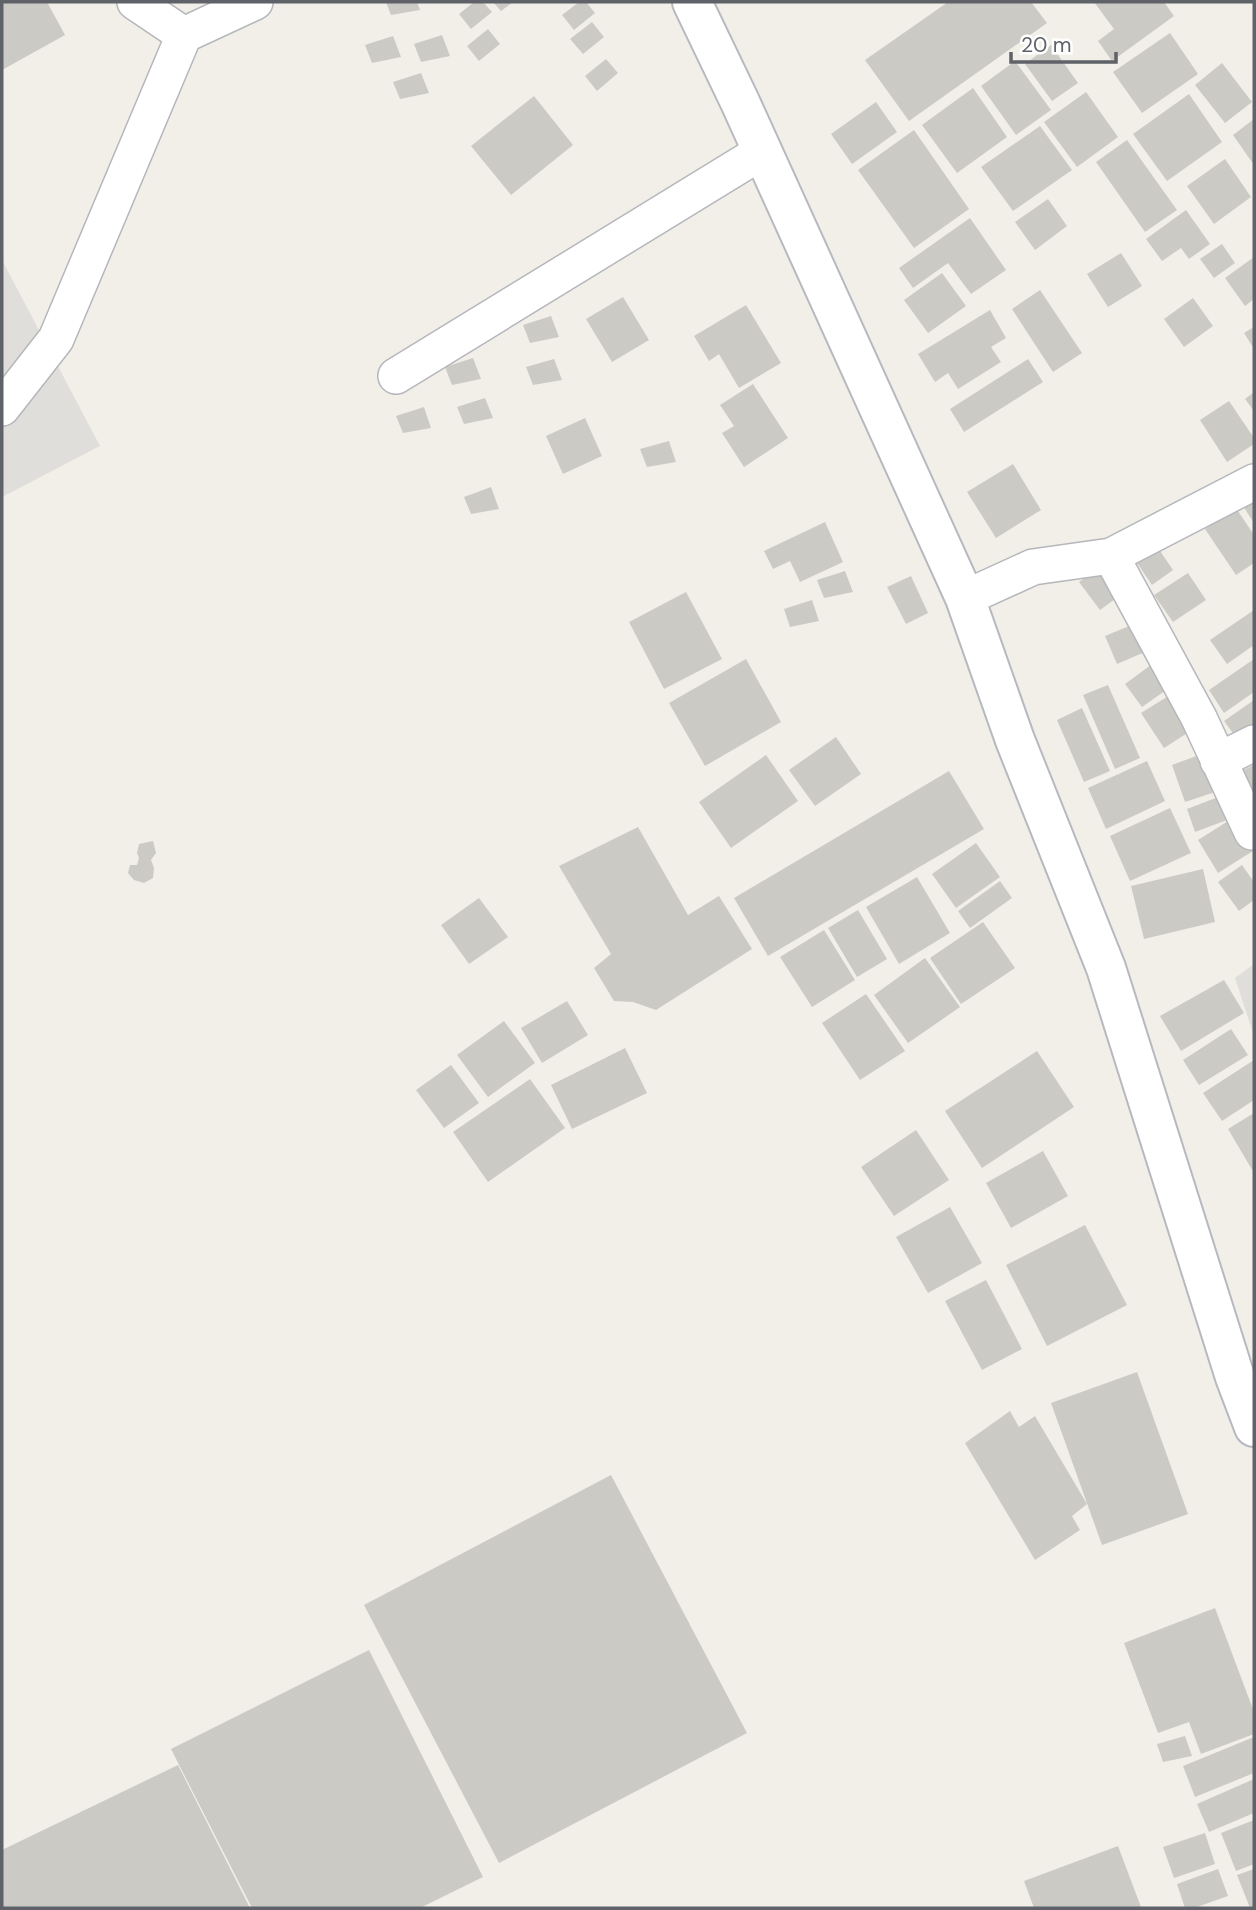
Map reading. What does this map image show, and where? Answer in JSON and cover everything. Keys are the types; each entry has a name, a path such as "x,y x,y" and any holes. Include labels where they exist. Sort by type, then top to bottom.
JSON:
{"main road":[{"path":"692,2 763,151 965,598 1015,740 1107,968 1235,1377 1254,1427"}],"street":[{"path":"135,2 184,35"},
{"path":"2,408 56,339 184,35 255,2"},
{"path":"396,376 763,151"},
{"path":"965,598 1033,567 1111,556 1254,482"},
{"path":"1111,556 1199,718 1252,832 1254,831"},
{"path":"1218,761 1254,744"}],"shaded area":[{"path":"2,260 100,446 2,497"},
{"path":"1254,964 1254,1036 1235,978"}],"building":[{"path":"2,2 47,2 65,35 2,70"},
{"path":"386,2 417,2 420,10 391,15"},
{"path":"474,2 483,2 492,12 471,29 459,14"},
{"path":"493,2 513,2 501,11"},
{"path":"579,2 586,2 595,13 574,30 562,15"},
{"path":"948,2 1031,2 1047,23 909,121 865,60"},
{"path":"1094,2 1164,2 1174,16 1112,61 1098,41 1114,29"},
{"path":"592,22 604,37 583,54 570,39"},
{"path":"488,29 500,44 479,61 467,46"},
{"path":"1170,33 1198,74 1142,113 1113,72"},
{"path":"442,35 450,56 421,62 414,44"},
{"path":"393,36 401,57 372,63 365,45"},
{"path":"1051,45 1078,83 1052,101 1025,64"},
{"path":"606,59 618,73 597,91 585,76"},
{"path":"1015,61 1051,110 1016,135 981,86"},
{"path":"1222,63 1252,102 1225,123 1195,85"},
{"path":"421,73 429,93 400,99 393,82"},
{"path":"973,88 1007,137 957,173 922,125"},
{"path":"1086,92 1118,137 1077,167 1044,122"},
{"path":"1189,94 1222,142 1167,181 1133,134"},
{"path":"534,96 573,145 511,195 471,146"},
{"path":"876,102 897,132 852,164 831,134"},
{"path":"1254,119 1254,165 1233,135"},
{"path":"1040,126 1072,170 1013,211 981,167"},
{"path":"914,130 969,209 914,248 858,170"},
{"path":"1127,140 1177,210 1145,232 1096,162"},
{"path":"1225,159 1251,197 1214,224 1187,186"},
{"path":"1048,199 1067,226 1035,250 1015,222"},
{"path":"1186,210 1210,244 1189,259 1181,248 1162,261 1146,239"},
{"path":"970,218 1006,270 971,294 948,263 913,288 899,268"},
{"path":"1222,244 1235,263 1214,278 1200,259"},
{"path":"1121,253 1142,286 1108,307 1087,274"},
{"path":"1254,257 1254,299 1245,306 1225,278"},
{"path":"942,273 966,306 928,333 904,300"},
{"path":"1040,290 1082,353 1053,372 1012,309"},
{"path":"623,297 649,340 612,362 586,319"},
{"path":"1193,298 1213,326 1184,347 1164,319"},
{"path":"746,305 781,363 739,388 719,354 709,361 694,336"},
{"path":"990,310 1006,338 991,347 1001,362 958,389 948,373 935,382 918,354"},
{"path":"551,316 559,337 530,343 523,325"},
{"path":"1254,327 1254,349 1244,333"},
{"path":"473,358 481,379 452,385 445,367"},
{"path":"554,359 562,380 533,385 526,367"},
{"path":"1028,359 1043,382 964,432 950,409"},
{"path":"753,384 788,438 744,467 722,433 734,426 720,405"},
{"path":"1254,392 1254,411 1245,399"},
{"path":"485,398 493,418 464,424 457,407"},
{"path":"1229,401 1254,438 1254,444 1227,462 1200,420"},
{"path":"424,407 431,428 403,433 396,416"},
{"path":"585,418 602,456 563,474 546,436"},
{"path":"669,441 676,462 647,467 640,449"},
{"path":"1013,464 1041,510 996,538 967,492"},
{"path":"491,487 499,509 471,514 464,497"},
{"path":"1254,498 1254,523 1243,506"},
{"path":"1236,508 1254,535 1254,563 1236,575 1205,529"},
{"path":"825,522 843,562 800,582 790,561 773,569 764,551"},
{"path":"1156,545 1173,570 1152,585 1135,560"},
{"path":"1105,563 1126,591 1100,610 1079,582"},
{"path":"845,571 853,592 824,598 817,580"},
{"path":"1188,573 1206,600 1173,622 1154,595"},
{"path":"911,576 928,613 906,624 887,587"},
{"path":"686,592 722,659 664,689 629,622"},
{"path":"812,600 819,621 790,627 784,609"},
{"path":"1254,610 1254,645 1227,664 1210,640"},
{"path":"1141,621 1152,649 1117,664 1105,636"},
{"path":"746,659 781,722 705,766 669,703"},
{"path":"1159,659 1176,683 1142,707 1125,684"},
{"path":"1254,659 1254,692 1224,713 1209,690"},
{"path":"1108,685 1140,758 1115,769 1083,695"},
{"path":"1178,690 1200,725 1164,748 1141,713"},
{"path":"1254,700 1254,740 1244,748 1224,721"},
{"path":"1082,708 1110,771 1084,782 1057,720"},
{"path":"836,737 861,774 815,806 789,770"},
{"path":"1210,751 1224,789 1185,802 1172,765"},
{"path":"766,755 798,801 731,848 699,802"},
{"path":"1147,761 1165,801 1106,829 1088,788"},
{"path":"1254,765 1254,822 1233,775"},
{"path":"949,771 984,829 768,956 734,898"},
{"path":"1226,794 1235,817 1195,832 1187,809"},
{"path":"1170,808 1191,853 1130,881 1110,836"},
{"path":"1233,818 1253,851 1218,873 1198,840"},
{"path":"638,827 688,915 719,896 752,949 656,1010 633,1002 614,1001 594,968 611,954 559,866"},
{"path":"153,841 156,853 151,860 153,878 144,883 134,880 128,873 130,865 137,865 139,844"},
{"path":"976,843 1000,877 956,908 932,874"},
{"path":"1242,865 1254,882 1254,900 1239,911 1218,882"},
{"path":"1203,869 1215,922 1144,939 1131,886"},
{"path":"917,877 950,933 899,964 866,907"},
{"path":"1000,881 1012,898 970,928 958,911"},
{"path":"479,898 508,937 469,964 441,925"},
{"path":"858,910 887,959 857,977 828,928"},
{"path":"983,922 1015,968 961,1004 930,958"},
{"path":"824,930 855,980 812,1007 780,957"},
{"path":"925,958 960,1007 908,1043 874,995"},
{"path":"1224,980 1244,1013 1181,1051 1160,1016"},
{"path":"866,994 905,1051 860,1080 822,1023"},
{"path":"567,1001 588,1035 542,1063 521,1028"},
{"path":"504,1021 535,1063 488,1097 457,1055"},
{"path":"1231,1029 1248,1055 1199,1085 1183,1060"},
{"path":"625,1048 647,1093 572,1129 551,1085"},
{"path":"1037,1051 1074,1107 982,1168 945,1111"},
{"path":"1254,1060 1254,1100 1222,1121 1203,1093"},
{"path":"451,1065 479,1103 444,1128 416,1090"},
{"path":"530,1079 565,1128 488,1182 453,1132"},
{"path":"1254,1113 1254,1173 1228,1129"},
{"path":"916,1130 949,1180 894,1216 861,1167"},
{"path":"1043,1151 1068,1196 1011,1228 986,1183"},
{"path":"950,1207 982,1263 928,1293 896,1237"},
{"path":"1085,1225 1127,1305 1047,1346 1006,1265"},
{"path":"986,1280 1022,1349 982,1370 945,1301"},
{"path":"1137,1372 1188,1514 1102,1545 1051,1403"},
{"path":"1010,1411 1019,1427 1035,1416 1087,1504 1072,1516 1080,1530 1035,1560 965,1443"},
{"path":"611,1475 747,1733 499,1863 364,1605"},
{"path":"1215,1608 1254,1712 1254,1734 1201,1754 1189,1722 1158,1733 1124,1643"},
{"path":"369,1650 483,1877 420,1908 252,1908 171,1749"},
{"path":"1185,1736 1192,1756 1163,1762 1157,1744"},
{"path":"1254,1737 1254,1773 1195,1797 1183,1766"},
{"path":"178,1765 250,1908 3,1908 2,1850"},
{"path":"1254,1779 1254,1813 1209,1832 1197,1804"},
{"path":"1254,1820 1254,1864 1236,1871 1221,1833"},
{"path":"1205,1833 1215,1864 1174,1878 1163,1847"},
{"path":"1118,1846 1141,1907 1034,1908 1024,1881"},
{"path":"1218,1869 1228,1896 1194,1908 1185,1908 1177,1884"},
{"path":"1254,1869 1254,1908 1250,1908 1237,1875"}]}
